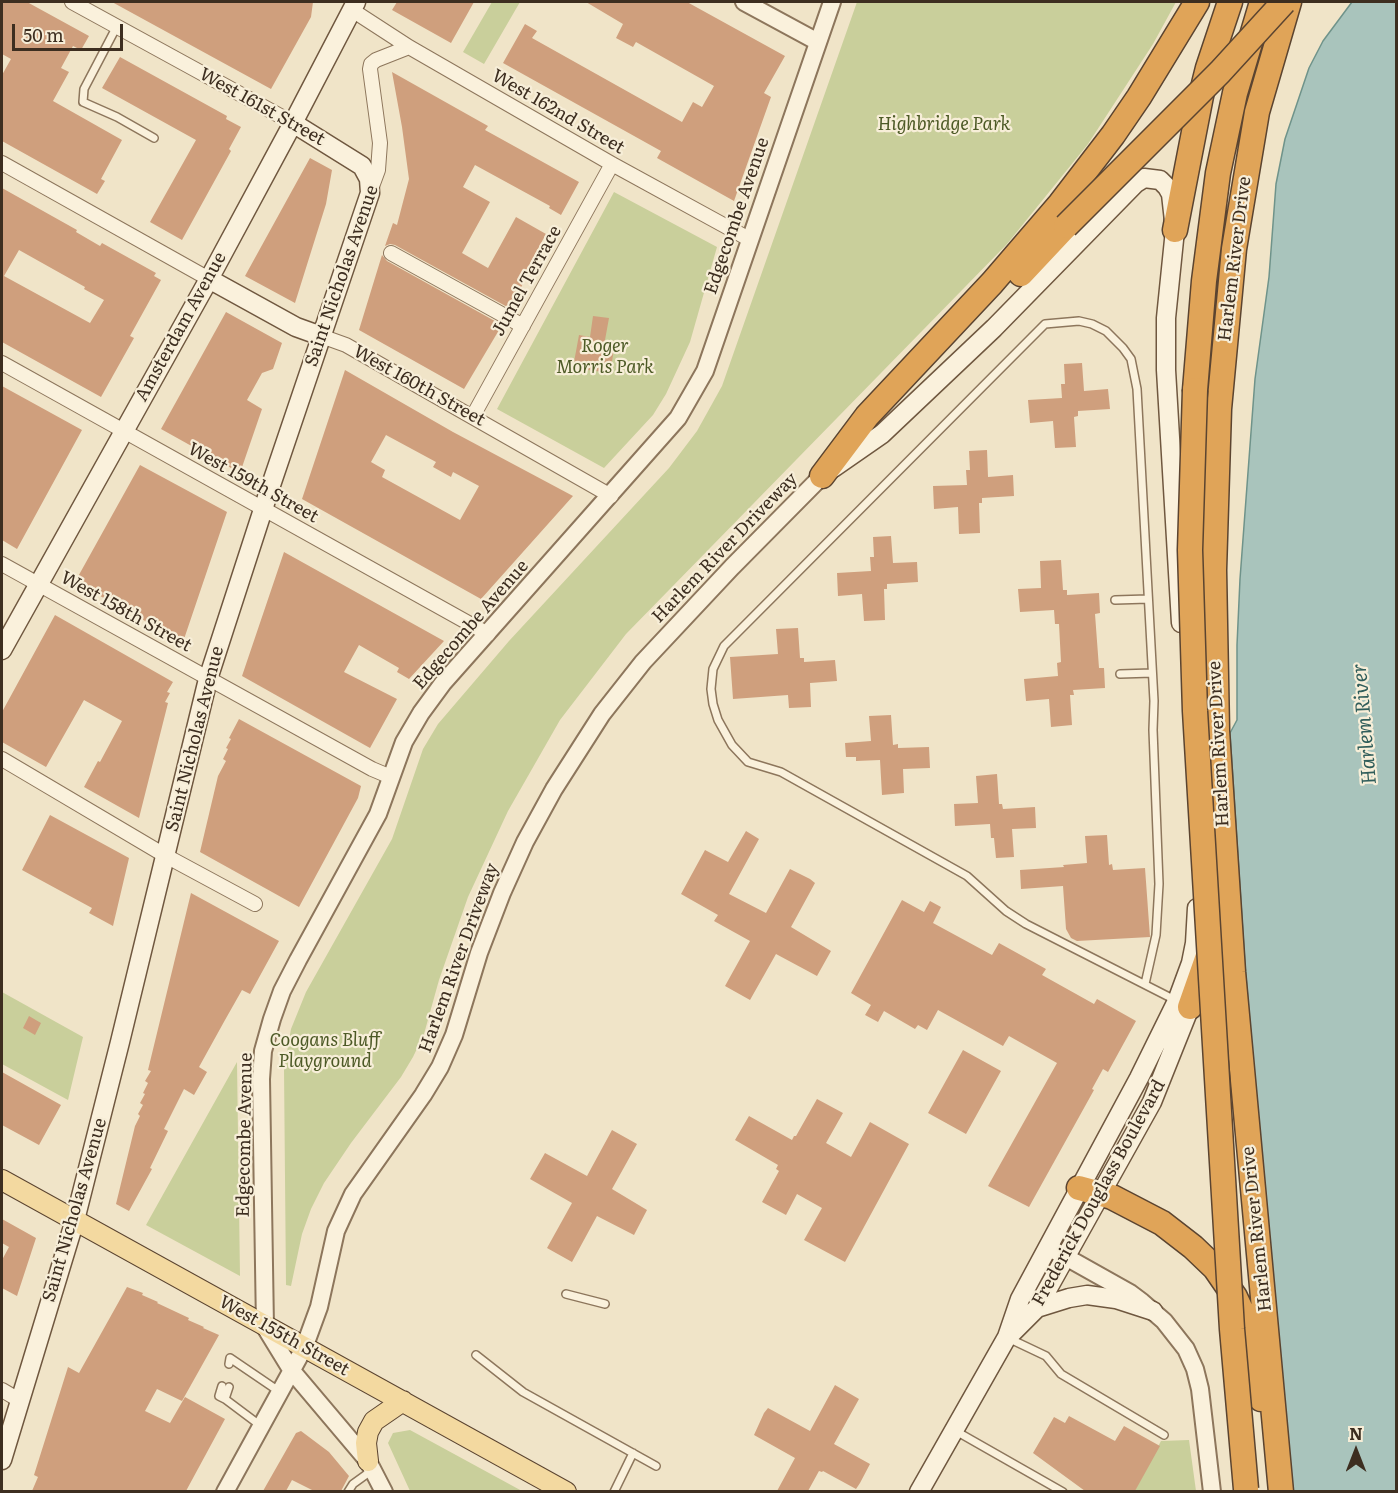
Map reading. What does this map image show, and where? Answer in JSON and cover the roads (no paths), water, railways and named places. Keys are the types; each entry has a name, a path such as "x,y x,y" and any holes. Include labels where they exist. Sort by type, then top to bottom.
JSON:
{"highway":[{"path":"822,476 867,416 992,283 1060,204 1139,97 1197,2"},
{"path":"1175,230 1201,96 1230,2"},
{"name":"Harlem River Drive","path":"1246,1490 1232,1318 1194,711 1190,550 1195,390 1204,281 1218,173 1235,93 1262,2"},
{"path":"822,476 907,397 1066,226 1247,44 1284,2"},
{"name":"Harlem River Drive","path":"1281,1491 1239,1054 1227,894 1217,731 1214,517 1223,355 1234,249 1251,139 1271,60 1289,2"},
{"path":"1184,1004 1203,975 1227,894"},
{"path":"1080,1188 1103,1194 1134,1207 1162,1223 1204,1257 1226,1283 1242,1312 1250,1339 1254,1373 1278,1456"}],"main road":[{"name":"Amsterdam Avenue","path":"2,650 209,279 293,123 349,4"},
{"name":"West 161st Street","path":"293,123 362,166 369,179 370,193"},
{"name":"Harlem River Drive","path":"822,476 882,434 994,328 1140,180 1154,178 1167,187 1172,199 1175,230 1166,318 1166,369 1197,904 1193,954 1184,1004"},
{"name":"Saint Nicholas Avenue","path":"2,1460 75,1220 208,679 370,193"},
{"name":"West 160th Street","path":"209,279 296,327 321,336"},
{"name":"Frederick Douglass Boulevard","path":"919,1491 1007,1337 1020,1299 1110,1134 1145,1064 1184,1004"},
{"name":"Frederick Douglass Boulevard","path":"1007,1337 1037,1308 1130,1144 1165,1073 1184,1004"},
{"path":"1145,1064 1165,1073"},
{"path":"1110,1134 1130,1144"},
{"name":"West 155th Street","path":"2,1180 265,1327 568,1491"},
{"path":"1037,1308 1087,1295 1116,1299 1153,1311"},
{"path":"371,1465 366,1443 374,1420 403,1401"}],"street":[{"name":"West 161st Street","path":"72,2 293,123"},
{"path":"744,2 818,42"},
{"name":"Edgecombe Avenue","path":"265,1327 261,1112 263,1051 282,991 371,829 404,742 421,713 443,683 678,418 705,372 832,2"},
{"name":"West 162nd Street","path":"349,4 409,47 612,164 749,239"},
{"name":"Saint Nicholas Avenue","path":"370,193 378,170 380,143 371,64 409,47"},
{"name":"West 160th Street","path":"2,164 209,279"},
{"name":"Jumel Terrace","path":"473,416 612,164"},
{"path":"391,253 523,326"},
{"name":"West 160th Street","path":"321,336 346,345 611,496"},
{"name":"West 159th Street","path":"2,363 488,634"},
{"name":"Harlem River Driveway","path":"225,1491 304,1348 319,1307 329,1256 341,1219 361,1182 418,1103 440,1067 454,1035 479,953 498,903 525,842 559,780 602,714 643,662 822,476"},
{"name":"West 158th Street","path":"2,564 372,769 391,777"},
{"path":"2,759 166,856 255,904"},
{"path":"1048,1247 1130,1293 1153,1311 1186,1349 1195,1369 1200,1389 1212,1491"},
{"path":"265,1327 292,1371 371,1465 384,1491"},
{"path":"2,1390 19,1400"}],"lane":[{"path":"117,26 84,89 83,102 117,117 154,138"},
{"path":"1145,984 1156,935 1159,891 1152,673 1137,389 1132,365 1124,348 1099,327 1079,321 1045,324 730,639 713,669 711,689 715,712 732,745 744,759 752,764 781,772 967,876 1016,918 1068,947 1184,1004"},
{"path":"1115,600 1148,598"},
{"path":"1120,674 1152,673"},
{"path":"566,1294 605,1304"},
{"path":"1007,1337 1047,1356 1061,1374 1164,1435"},
{"path":"476,1355 530,1396 656,1466"},
{"path":"233,1364 280,1392"},
{"path":"226,1386 225,1400 261,1426"},
{"path":"954,1430 1063,1491"},
{"path":"614,1491 633,1453"},
{"path":"348,1491 371,1465"}],"water":[{"name":"Harlem River","path":"1352,2 1396,2 1396,1491 1293,1491 1245,965 1230,733 1237,720 1240,579 1255,379 1269,277 1276,184 1285,139 1309,68 1323,41"}],"park label":[{"name":"Highbridge Park","path":"944,125"},
{"name":"Roger Morris Park","path":"605,357"},
{"name":"Coogans Bluff Playground","path":"325,1051"}]}
